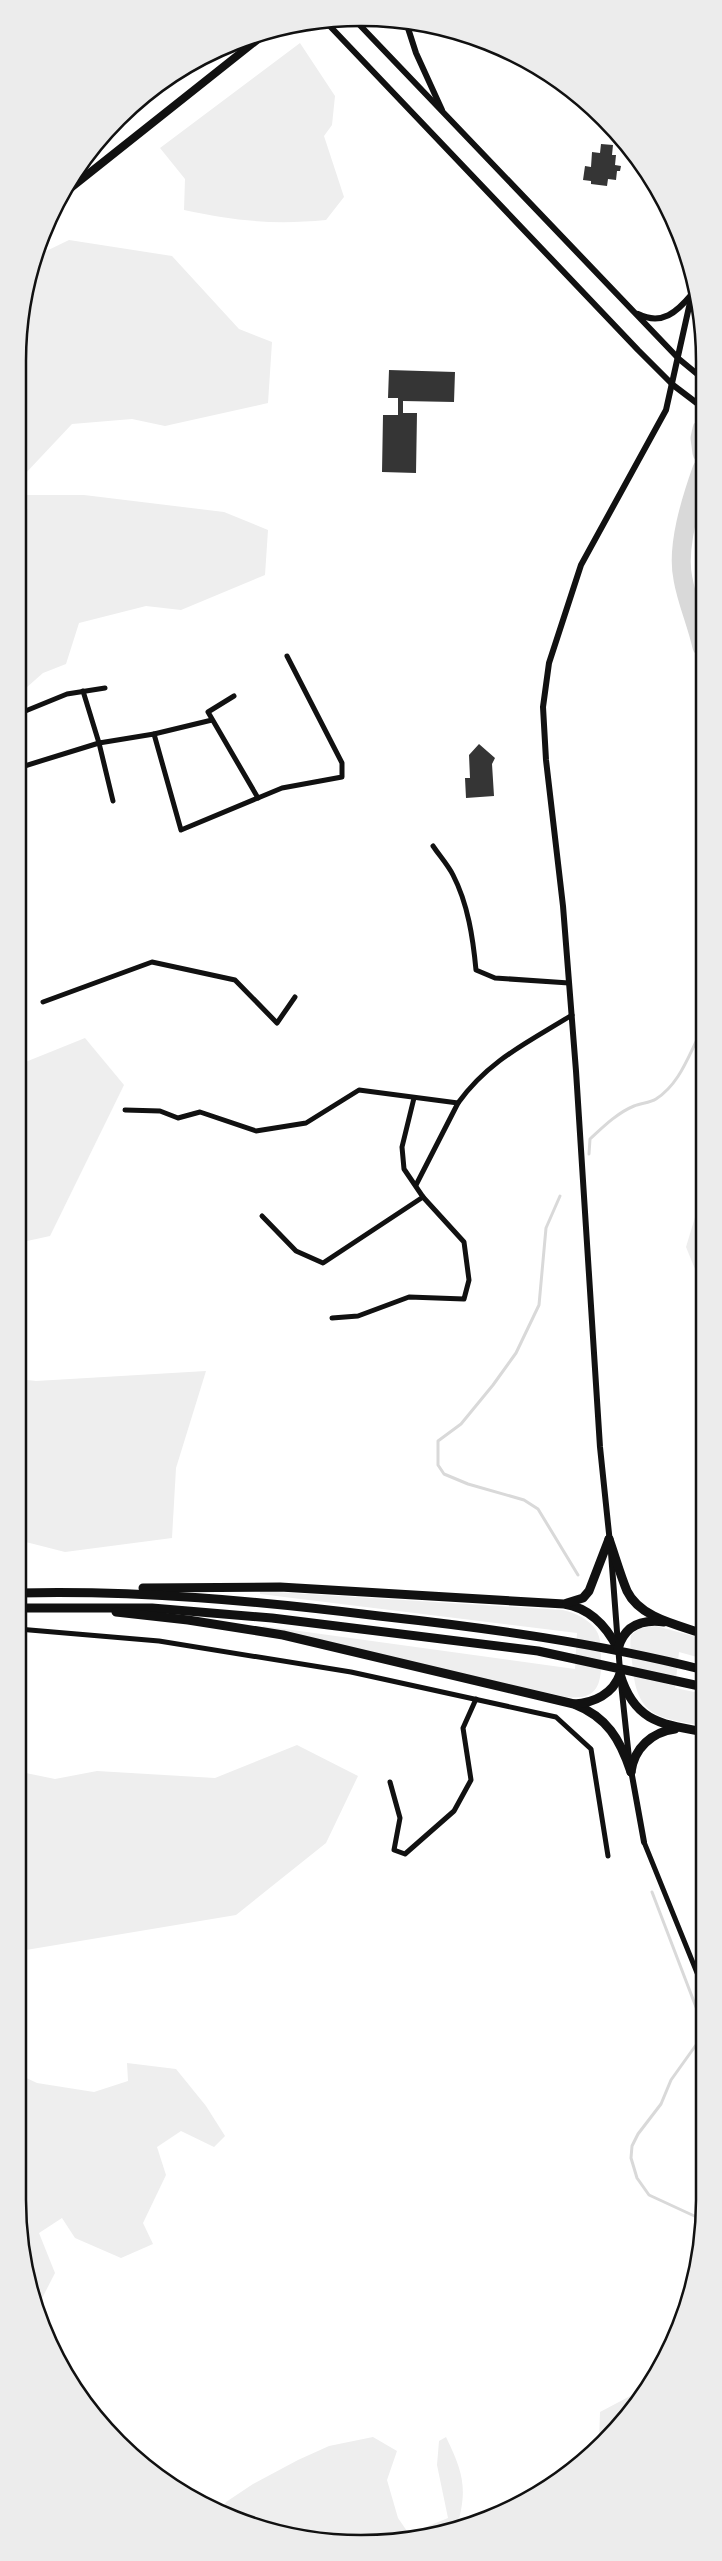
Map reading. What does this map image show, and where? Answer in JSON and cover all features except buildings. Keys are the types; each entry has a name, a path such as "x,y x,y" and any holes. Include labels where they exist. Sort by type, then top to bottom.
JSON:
{"highway":[{"path":"564,1604 579,1600 589,1591 609,1539"},
{"path":"609,1539 630,1596 647,1612 696,1631"},
{"path":"26,1593 235,1586 564,1604 576,1606 594,1617 606,1628 618,1649"},
{"path":"26,1593 90,1592 184,1596 363,1614 539,1636 696,1668"},
{"path":"46,1607 178,1619 239,1627 347,1649 574,1704 598,1716 611,1728 621,1745 631,1772"},
{"path":"26,1608 210,1611 455,1639 538,1651 696,1685"},
{"path":"618,1649 623,1635 634,1625 651,1621 670,1622"},
{"path":"574,1704 591,1700 607,1693 614,1687 620,1674"},
{"path":"620,1674 628,1694 640,1712 662,1724 696,1731"},
{"path":"631,1772 634,1758 647,1740 660,1732 681,1728"}],"main road":[{"path":"79,181 253,44"}],"street":[{"path":"360,26 444,116 633,312 679,359 696,373"},
{"path":"331,28 673,385 696,403"},
{"path":"408,30 416,53 444,116"},
{"path":"633,312 652,319 663,318 678,310 689,296"},
{"path":"690,303 673,385 663,416 581,565 549,663 543,707 546,760 572,1015 600,1447 620,1674 631,1772 644,1842 696,1970"},
{"path":"154,734 181,830 282,788 342,777 342,762 287,656"},
{"path":"26,711 67,694 105,688"},
{"path":"83,692 99,743 113,801"},
{"path":"234,696 208,712 258,798"},
{"path":"26,766 99,743 154,734 212,720"},
{"path":"433,846 453,874 460,893 473,934 476,970 495,978 569,983"},
{"path":"43,1002 152,962 235,980 277,1023 295,997"},
{"path":"416,1185 458,1103 474,1082 494,1063 572,1015"},
{"path":"125,1110 160,1111 178,1118 200,1112 256,1131 306,1123 359,1090 458,1103"},
{"path":"332,1318 358,1316 409,1297 464,1300 469,1280 464,1242 424,1197 404,1169 402,1147 414,1098"},
{"path":"262,1216 296,1251 323,1263 424,1197"},
{"path":"26,1630 159,1641 351,1672 556,1717 591,1749 608,1856"},
{"path":"390,1782 400,1818 394,1850 406,1854 454,1811 471,1780 463,1728 476,1699"}],"shaded area":[{"path":"300,43 335,96 332,125 324,136 344,197 326,220 255,221 184,210 185,179 160,148"},
{"path":"69,240 172,256 239,329 272,342 268,403 165,426 132,419 72,424 26,473 27,339 33,296 44,252"},
{"path":"26,495 84,495 224,512 268,530 265,575 181,610 146,606 79,623 66,664 43,673 26,688"},
{"path":"85,1038 124,1085 50,1236 26,1241 26,1062"},
{"path":"696,1214 696,1272 686,1247"},
{"path":"206,1371 176,1468 172,1538 65,1552 26,1542 26,1380 36,1381"},
{"path":"260,1591 563,1610 586,1620 598,1633 601,1650 599,1682 591,1693 585,1696 577,1698 566,1697 262,1629 263,1626 575,1669 577,1633 260,1594"},
{"path":"656,1626 696,1637 696,1657 679,1652 675,1688 696,1692 696,1725 664,1718 647,1707 640,1698 636,1686 630,1648 631,1635 640,1628"},
{"path":"297,1745 358,1776 326,1843 236,1915 26,1950 26,1773 55,1779 97,1771 215,1778"},
{"path":"127,2063 176,2069 206,2106 225,2136 214,2147 181,2131 157,2147 166,2175 143,2223 153,2244 121,2258 75,2238 62,2218 39,2233 55,2273 42,2299 29,2244 27,2222 26,2078 37,2083 94,2092 128,2081"},
{"path":"633,2394 599,2436 600,2412"},
{"path":"373,2437 397,2451 387,2480 398,2518 407,2532 361,2535 317,2532 253,2517 224,2505 226,2502 253,2484 329,2446"},
{"path":"446,2437 457,2462 462,2482 463,2493 459,2520 422,2529 448,2518 437,2465 439,2441"}],"waterway":[{"path":"696,486 681,553 683,579 696,627"},
{"path":"589,1154 590,1139 610,1121 628,1109 656,1099 672,1085 684,1067 696,1042"},
{"path":"560,1196 546,1228 539,1305 516,1353 493,1385 461,1424 438,1441 438,1465 444,1474 468,1484 524,1500 538,1509 578,1575"},
{"path":"652,1892 696,2007"},
{"path":"695,2216 649,2195 637,2178 631,2158 632,2146 638,2134 661,2104 671,2080 696,2045"}]}
